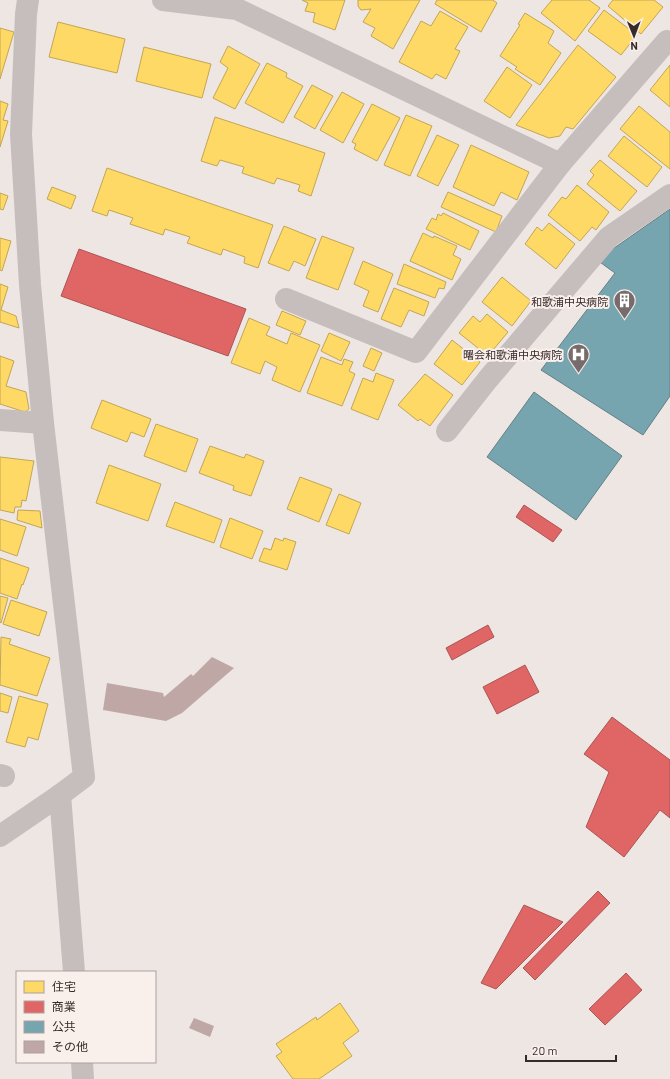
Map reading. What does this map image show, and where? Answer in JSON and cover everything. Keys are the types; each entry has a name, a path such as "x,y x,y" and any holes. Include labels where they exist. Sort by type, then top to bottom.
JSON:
{"street":[{"path":"0,836 84,777 43,423 30,285 21,134 26,14 28,0"},
{"path":"163,0 237,9 560,164"},
{"path":"286,299 416,352 560,164 667,41 670,43"},
{"path":"447,430 488,379 609,237 670,195"},
{"path":"1,424 43,423"},
{"path":"60,795 74,971"},
{"path":"82,1063 83,1079"}],"building: 住宅":[{"path":"302,0 345,0 335,30 313,22 315,13 305,11 308,3"},
{"path":"358,0 420,0 393,49 371,36 375,28 363,22 371,9 361,10 358,6"},
{"path":"437,0 493,0 497,3 481,32 435,4"},
{"path":"552,0 589,0 600,8 575,41 541,13"},
{"path":"613,0 654,0 663,7 641,34 608,6"},
{"path":"604,10 637,35 621,55 588,31"},
{"path":"440,11 468,27 455,49 460,51 446,79 436,74 432,79 399,62 421,21 431,26"},
{"path":"525,13 554,31 548,43 561,53 540,85 515,69 517,67 500,56 520,25 518,24"},
{"path":"58,22 125,39 117,73 49,57"},
{"path":"0,28 14,32 0,79"},
{"path":"578,45 616,77 573,129 566,127 560,136 549,138 516,125"},
{"path":"228,46 260,64 235,109 213,98 228,68 220,62"},
{"path":"144,47 211,64 202,98 136,81"},
{"path":"267,63 287,73 286,77 303,86 283,123 245,103"},
{"path":"670,65 670,107 650,90"},
{"path":"507,67 532,85 510,118 484,101"},
{"path":"312,85 333,96 315,129 294,117"},
{"path":"342,92 364,104 343,143 320,130"},
{"path":"0,101 8,104 3,120 8,121 0,147"},
{"path":"372,104 400,118 377,161 354,149 356,144 352,142"},
{"path":"639,106 670,132 670,169 620,129"},
{"path":"406,115 432,126 410,176 384,165"},
{"path":"215,117 325,153 311,196 298,191 300,185 277,178 274,184 242,173 244,167 220,160 217,166 201,161"},
{"path":"437,135 459,145 438,186 417,176"},
{"path":"624,136 662,167 647,187 608,156"},
{"path":"471,145 529,172 517,200 501,192 494,206 453,187"},
{"path":"600,160 637,191 620,211 587,184 594,175 590,171"},
{"path":"107,168 273,225 258,268 244,263 245,257 223,249 221,255 187,243 190,237 165,229 163,235 130,224 133,218 109,210 107,216 92,211"},
{"path":"577,185 609,212 596,230 592,227 580,241 548,215 562,197 566,199"},
{"path":"52,187 76,196 71,209 47,199"},
{"path":"448,192 502,216 496,232 441,207"},
{"path":"0,193 8,196 3,210 0,209"},
{"path":"443,213 479,231 470,250 426,229 432,218 436,220 438,214 441,216"},
{"path":"549,223 575,244 556,269 525,244 537,227 542,231"},
{"path":"284,226 316,239 305,266 294,261 289,271 268,263"},
{"path":"423,233 457,246 453,255 461,259 452,280 410,261"},
{"path":"322,236 354,248 338,290 306,278"},
{"path":"0,238 11,241 2,271 0,270"},
{"path":"363,261 393,274 378,312 363,306 369,291 354,284"},
{"path":"404,264 446,282 444,289 439,288 435,298 397,284"},
{"path":"502,277 531,301 512,326 482,302"},
{"path":"0,284 8,287 1,310 16,316 19,328 0,322"},
{"path":"394,288 429,302 424,316 409,310 401,327 381,319"},
{"path":"282,311 306,321 300,335 276,325"},
{"path":"487,314 508,332 488,356 459,333 473,316 480,322"},
{"path":"249,318 270,327 266,335 287,344 291,333 320,345 300,392 272,380 277,367 265,361 260,374 231,363"},
{"path":"329,333 350,342 341,361 321,351"},
{"path":"452,340 480,362 462,385 434,364"},
{"path":"371,348 382,353 374,371 363,366"},
{"path":"0,356 14,361 6,386 26,392 29,409 25,412 0,404"},
{"path":"321,357 342,365 344,359 353,362 349,371 355,374 342,406 307,393"},
{"path":"376,373 394,380 378,420 351,409 363,378 373,382"},
{"path":"425,374 453,395 430,426 420,419 418,421 398,405"},
{"path":"102,400 151,419 144,437 131,432 127,442 91,428"},
{"path":"156,424 198,439 186,472 144,456"},
{"path":"210,446 244,458 246,454 264,461 251,496 233,490 234,486 199,473"},
{"path":"0,457 34,461 26,501 22,500 21,507 15,507 14,513 0,510"},
{"path":"109,465 161,484 148,521 96,503"},
{"path":"300,477 332,489 319,522 287,509"},
{"path":"339,494 361,503 349,534 326,525"},
{"path":"175,502 222,520 214,543 166,526"},
{"path":"18,510 40,511 42,528 17,520"},
{"path":"230,518 263,531 252,559 220,547"},
{"path":"0,519 26,527 17,556 0,550"},
{"path":"275,538 283,541 284,538 296,542 287,570 259,561 264,548 271,550"},
{"path":"0,558 29,568 17,599 0,593"},
{"path":"0,596 8,598 1,623 0,622"},
{"path":"11,600 47,612 39,636 3,624"},
{"path":"1,637 11,639 9,644 50,658 37,696 0,685"},
{"path":"0,693 12,697 8,713 0,711"},
{"path":"19,696 48,704 38,740 28,737 25,747 6,742"},
{"path":"340,1003 359,1031 343,1043 352,1056 319,1079 293,1079 276,1056 282,1052 276,1044 316,1017 317,1020"}],"building: 商業":[{"path":"79,249 246,309 228,356 61,296"},
{"path":"524,505 562,530 553,542 516,517"},
{"path":"488,625 494,637 452,660 446,648"},
{"path":"525,665 539,692 497,714 483,687"},
{"path":"612,717 670,760 670,818 660,810 624,857 586,827 609,772 584,754"},
{"path":"598,891 610,903 535,980 523,968"},
{"path":"524,905 563,922 496,989 481,983"},
{"path":"626,973 642,990 605,1025 589,1009"}],"building: 公共":[{"name":"和歌浦中央病院","path":"670,209 670,396 643,435 541,370 615,273 597,260"},
{"path":"534,392 622,456 576,520 487,457"}],"building: その他":[{"path":"212,657 234,668 182,713 166,721 103,710 107,683 163,693 164,697 191,674 193,676"},
{"path":"194,1018 214,1026 210,1037 189,1028"}],"place":[{"name":"和歌浦中央病院","path":"624,320"},
{"name":"曙会和歌浦中央病院","path":"578,374"}]}
